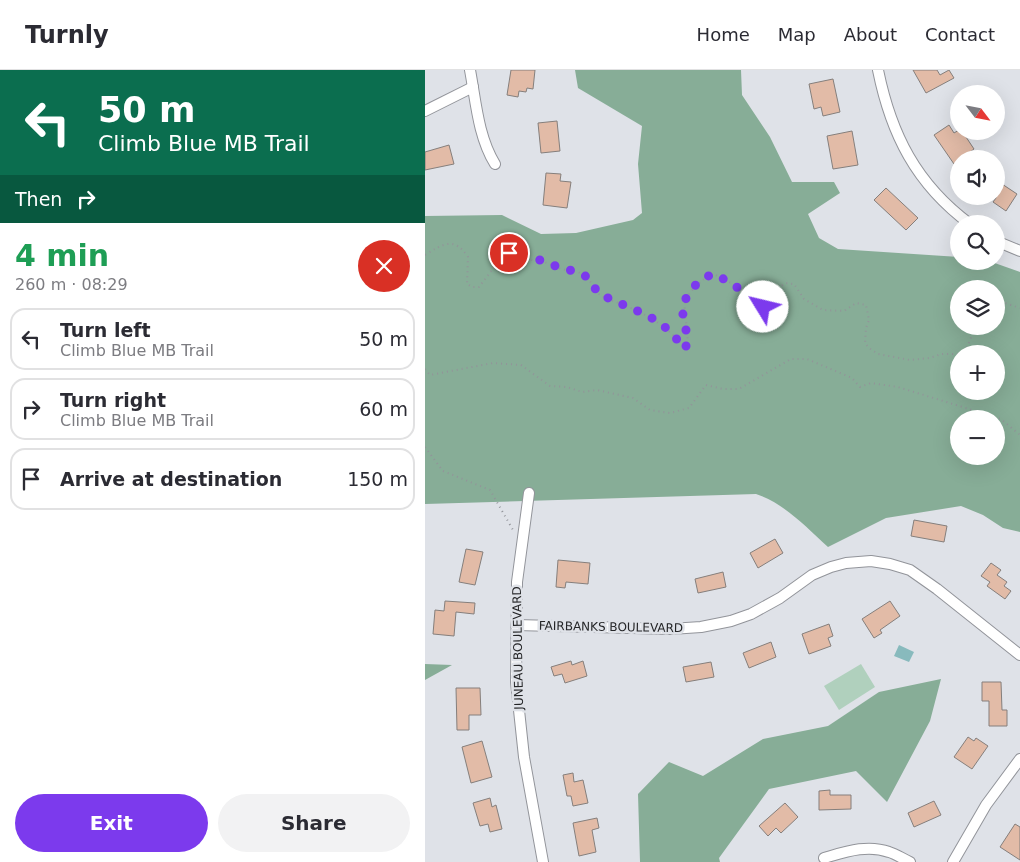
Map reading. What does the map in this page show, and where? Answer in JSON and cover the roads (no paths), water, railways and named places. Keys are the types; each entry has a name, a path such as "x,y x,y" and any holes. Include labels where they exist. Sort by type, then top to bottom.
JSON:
{"street":[{"path":"470,70 483,139 487,151 495,164"},
{"path":"878,70 891,120 904,149 921,176 949,207 959,215"},
{"path":"425,111 473,87"},
{"path":"1005,245 1020,251"},
{"name":"JUNEAU BOULEVARD","path":"529,493 517,582 516,682 523,757 543,862"},
{"name":"FAIRBANKS BOULEVARD","path":"516,625 671,629 701,627 731,621 751,614 780,598 813,575 831,567 846,563 871,561 891,564 910,570 1020,655"},
{"path":"953,862 987,806 1020,758"},
{"path":"824,858 853,850 878,849 889,851 910,862"}],"water":[{"path":"899,645 914,652 909,662 894,656"}]}
